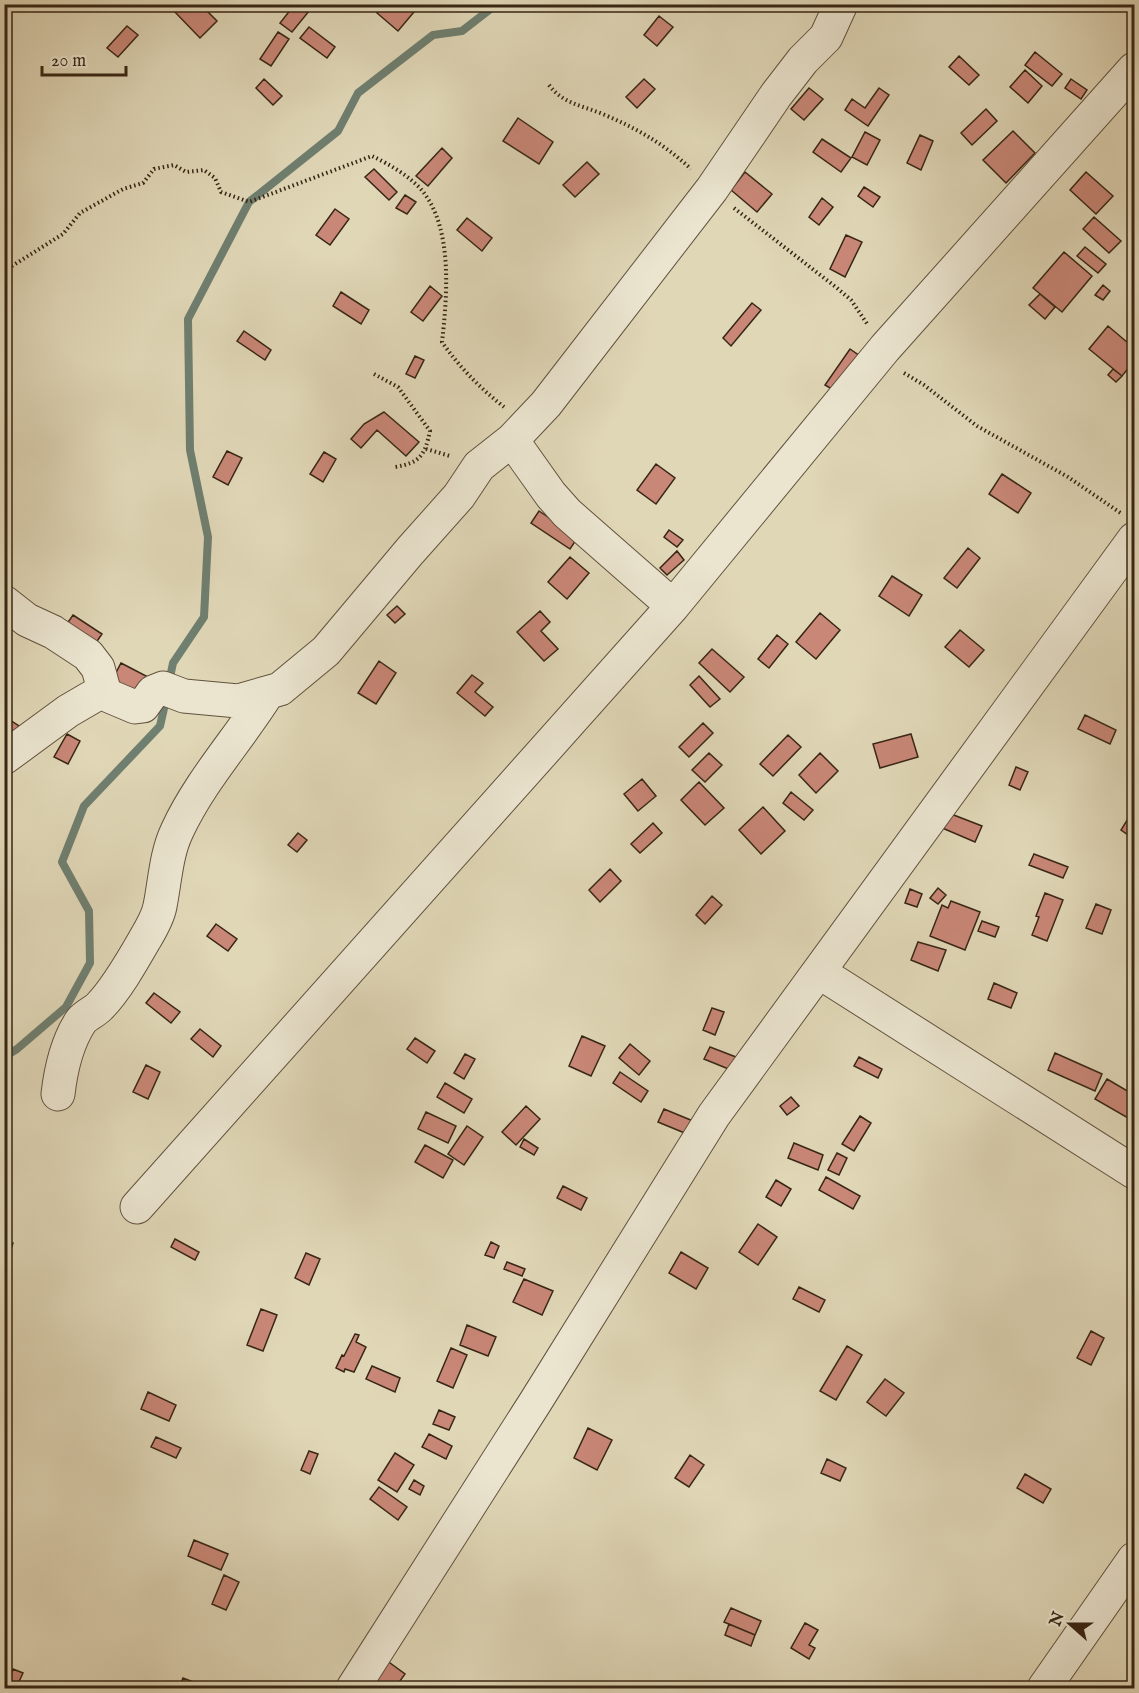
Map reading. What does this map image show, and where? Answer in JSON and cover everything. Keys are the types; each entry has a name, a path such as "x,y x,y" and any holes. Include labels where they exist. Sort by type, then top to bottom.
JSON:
{"street":[{"path":"4,602 27,620 53,632 88,655 98,668 104,690 109,696 135,707 143,706 153,692 163,688 184,696 238,701 280,689 326,651 459,496 479,466 519,432 546,404 712,189 776,95 803,60 826,37 841,4"},
{"path":"136,1207 673,606 885,348 1134,69"},
{"path":"519,432 551,495 567,513 673,606"},
{"path":"352,1689 536,1401 714,1115 819,972 1130,528"},
{"path":"4,758 68,711 104,690"},
{"path":"58,1094 61,1068 74,1032 83,1018 99,1007 146,938 159,909 176,833 190,805 248,725 267,694"},
{"path":"819,972 1134,1172"},
{"path":"1044,1689 1134,1559"}],"path":[{"path":"549,85 564,100 605,115 671,150 712,189 851,300 885,348 891,362 901,372 924,385 977,426 1068,477 1130,528"},
{"path":"4,271 63,234 80,213 123,189 143,183 154,169 174,165 186,172 204,170 214,178 221,192 249,202 372,156 392,166 424,193 439,223 445,260 447,303 442,342 455,361 519,432"},
{"path":"374,374 398,387 430,430 426,449 412,464 395,468"}],"building":[{"path":"178,4 211,4 206,10 217,21 200,38 173,10"},
{"path":"295,4 314,5 292,32 280,23"},
{"path":"385,4 417,4 419,6 398,31 377,13"},
{"path":"659,16 673,27 657,46 644,35"},
{"path":"127,26 138,35 118,57 107,48"},
{"path":"309,27 335,47 327,58 300,38"},
{"path":"278,32 289,39 271,66 260,59"},
{"path":"1035,52 1062,74 1052,86 1025,65"},
{"path":"959,56 979,75 969,85 949,67"},
{"path":"1025,70 1042,86 1028,103 1010,87"},
{"path":"264,79 282,96 273,105 256,88"},
{"path":"644,79 655,89 637,108 626,97"},
{"path":"1071,79 1087,90 1081,99 1065,88"},
{"path":"809,88 823,99 804,120 791,109"},
{"path":"879,88 889,95 868,126 845,110 852,99 865,108"},
{"path":"986,109 997,121 972,145 961,133"},
{"path":"518,118 553,142 539,164 503,141"},
{"path":"1013,131 1035,153 1006,183 983,160"},
{"path":"865,132 880,140 867,165 852,157"},
{"path":"920,135 933,141 921,170 907,163"},
{"path":"822,139 851,158 841,172 813,152"},
{"path":"442,148 452,158 428,186 416,176"},
{"path":"587,162 599,174 575,197 563,185"},
{"path":"374,169 397,192 389,200 365,177"},
{"path":"745,172 772,194 757,212 731,190"},
{"path":"1086,172 1113,196 1096,214 1070,190"},
{"path":"864,187 880,197 873,207 858,196"},
{"path":"405,195 416,202 407,214 396,208"},
{"path":"822,198 833,207 819,225 809,217"},
{"path":"335,209 349,219 330,245 316,235"},
{"path":"1094,217 1121,241 1109,253 1083,229"},
{"path":"467,218 492,238 482,251 457,230"},
{"path":"846,235 862,242 845,277 830,269"},
{"path":"1085,247 1106,264 1098,273 1077,256"},
{"path":"1064,252 1092,276 1062,312 1033,288"},
{"path":"1103,285 1110,291 1103,300 1095,295"},
{"path":"430,286 442,296 423,321 411,312"},
{"path":"341,292 369,310 361,324 333,306"},
{"path":"1040,294 1055,307 1045,319 1029,305"},
{"path":"752,303 761,310 731,346 723,338"},
{"path":"1108,326 1134,348 1134,361 1122,376 1089,349"},
{"path":"244,331 271,350 265,360 237,341"},
{"path":"850,349 860,356 835,391 825,385"},
{"path":"415,356 424,360 415,378 406,374"},
{"path":"1113,369 1122,376 1116,382 1108,375"},
{"path":"384,412 419,442 406,456 377,430 361,448 351,439 364,424"},
{"path":"227,451 242,458 228,485 213,477"},
{"path":"324,452 336,459 323,482 310,474"},
{"path":"656,464 675,478 656,504 637,490"},
{"path":"1002,474 1031,493 1018,513 989,494"},
{"path":"539,511 578,537 570,549 531,523"},
{"path":"669,530 683,540 677,547 664,537"},
{"path":"968,548 980,558 957,588 944,578"},
{"path":"677,551 684,560 667,575 660,568"},
{"path":"570,557 589,573 567,599 548,582"},
{"path":"892,576 922,595 909,616 879,596"},
{"path":"397,606 405,614 395,623 387,615"},
{"path":"540,611 550,622 541,631 558,649 544,661 517,632"},
{"path":"820,613 840,630 816,659 796,642"},
{"path":"73,615 102,634 91,650 62,631"},
{"path":"960,630 984,650 969,667 945,647"},
{"path":"777,635 788,644 769,668 758,659"},
{"path":"712,649 744,677 730,692 699,663"},
{"path":"379,661 396,673 376,704 358,693"},
{"path":"121,663 150,678 138,701 109,686"},
{"path":"472,675 483,683 475,692 493,707 485,716 457,693"},
{"path":"699,676 720,699 710,707 690,685"},
{"path":"1085,715 1116,730 1110,744 1078,729"},
{"path":"7,718 19,726 4,746 4,722"},
{"path":"703,723 713,733 689,757 679,747"},
{"path":"67,734 80,741 68,764 54,757"},
{"path":"911,734 918,757 880,768 873,744"},
{"path":"788,735 801,747 773,776 760,764"},
{"path":"709,753 722,765 705,782 692,770"},
{"path":"820,753 838,771 816,793 799,775"},
{"path":"1016,767 1028,772 1020,790 1009,785"},
{"path":"642,779 656,796 638,811 624,794"},
{"path":"699,782 724,808 705,825 681,800"},
{"path":"791,792 813,810 804,820 783,803"},
{"path":"763,807 785,831 761,854 739,830"},
{"path":"1134,809 1134,839 1121,830"},
{"path":"946,812 982,826 975,842 940,827"},
{"path":"653,823 662,833 640,853 631,844"},
{"path":"298,833 307,840 297,852 288,845"},
{"path":"1034,854 1068,867 1063,878 1029,865"},
{"path":"610,869 621,881 600,902 589,890"},
{"path":"938,888 946,895 938,904 930,898"},
{"path":"910,889 922,894 917,907 905,903"},
{"path":"1045,893 1063,900 1047,941 1032,935"},
{"path":"712,896 722,905 705,924 696,915"},
{"path":"951,901 980,912 965,950 930,936 942,905 948,908"},
{"path":"1096,904 1111,910 1102,934 1086,928"},
{"path":"982,921 999,927 995,937 978,931"},
{"path":"216,924 237,939 228,951 207,936"},
{"path":"918,942 946,950 938,971 911,960"},
{"path":"994,983 1017,993 1011,1008 988,999"},
{"path":"154,993 180,1012 171,1023 146,1003"},
{"path":"712,1008 724,1012 715,1035 703,1030"},
{"path":"200,1029 221,1046 213,1057 191,1039"},
{"path":"582,1036 605,1046 591,1076 569,1066"},
{"path":"415,1038 435,1051 427,1063 407,1049"},
{"path":"630,1044 650,1061 639,1075 619,1058"},
{"path":"710,1047 736,1057 731,1070 704,1059"},
{"path":"1055,1053 1102,1074 1095,1091 1048,1070"},
{"path":"465,1054 475,1059 464,1079 454,1073"},
{"path":"859,1057 882,1069 878,1078 854,1066"},
{"path":"146,1065 160,1072 148,1099 133,1092"},
{"path":"620,1072 648,1091 641,1102 613,1083"},
{"path":"1107,1079 1129,1092 1134,1083 1134,1107 1128,1118 1095,1099"},
{"path":"445,1083 472,1099 464,1113 437,1097"},
{"path":"791,1097 799,1106 787,1115 780,1106"},
{"path":"526,1106 540,1119 516,1145 502,1132"},
{"path":"664,1109 693,1121 687,1134 658,1122"},
{"path":"426,1112 456,1126 448,1143 418,1129"},
{"path":"860,1116 871,1123 854,1151 842,1144"},
{"path":"467,1126 483,1137 464,1165 448,1154"},
{"path":"524,1139 538,1148 534,1155 520,1147"},
{"path":"794,1143 823,1155 818,1170 788,1158"},
{"path":"425,1145 453,1160 443,1178 415,1162"},
{"path":"837,1153 847,1158 839,1175 828,1170"},
{"path":"826,1177 860,1196 853,1209 819,1190"},
{"path":"776,1180 791,1189 781,1206 766,1197"},
{"path":"563,1186 587,1198 581,1210 557,1198"},
{"path":"758,1224 777,1237 758,1265 739,1252"},
{"path":"175,1239 199,1252 195,1260 171,1247"},
{"path":"4,1240 13,1243 5,1269 4,1269"},
{"path":"491,1242 499,1246 494,1258 485,1255"},
{"path":"681,1252 708,1268 696,1289 669,1273"},
{"path":"306,1253 320,1259 309,1285 295,1278"},
{"path":"507,1262 525,1269 522,1276 504,1269"},
{"path":"524,1279 553,1291 542,1315 513,1302"},
{"path":"799,1287 825,1300 819,1312 793,1299"},
{"path":"261,1309 277,1315 263,1351 247,1345"},
{"path":"467,1325 496,1337 488,1356 460,1345"},
{"path":"1091,1331 1104,1338 1091,1365 1077,1358"},
{"path":"355,1334 359,1335 356,1342 366,1347 354,1372 345,1369 344,1372 336,1368"},
{"path":"847,1346 862,1355 836,1400 820,1391"},
{"path":"451,1348 467,1355 453,1388 437,1381"},
{"path":"372,1366 400,1378 395,1392 366,1379"},
{"path":"885,1379 904,1393 886,1416 867,1402"},
{"path":"148,1392 176,1405 169,1421 141,1409"},
{"path":"439,1410 455,1417 449,1430 433,1424"},
{"path":"588,1428 612,1440 597,1470 574,1458"},
{"path":"429,1434 452,1446 446,1459 422,1447"},
{"path":"156,1437 181,1448 176,1458 151,1447"},
{"path":"309,1451 318,1454 310,1474 301,1470"},
{"path":"395,1453 414,1465 397,1492 378,1480"},
{"path":"690,1455 704,1465 689,1487 675,1478"},
{"path":"827,1459 846,1468 840,1481 821,1473"},
{"path":"1025,1474 1051,1489 1043,1503 1017,1488"},
{"path":"414,1480 424,1486 420,1495 409,1489"},
{"path":"379,1487 407,1507 398,1520 370,1499"},
{"path":"194,1540 228,1554 221,1570 188,1556"},
{"path":"224,1575 239,1582 226,1610 212,1604"},
{"path":"731,1608 761,1621 755,1635 724,1622"},
{"path":"805,1623 818,1630 809,1645 815,1648 809,1659 791,1648"},
{"path":"729,1624 755,1635 751,1646 725,1635"},
{"path":"386,1660 405,1674 395,1688 375,1688 369,1684"},
{"path":"13,1669 23,1673 17,1686 8,1682"},
{"path":"183,1678 209,1688 179,1688"}],"waterway":[{"path":"169,682 173,663 204,617 208,537 190,450 188,319 249,202 338,131 358,93 433,35 462,31 493,7 503,4"},
{"path":"4,1057 17,1049 66,1007 90,963 89,911 62,862 84,806 160,726 167,695"}]}
